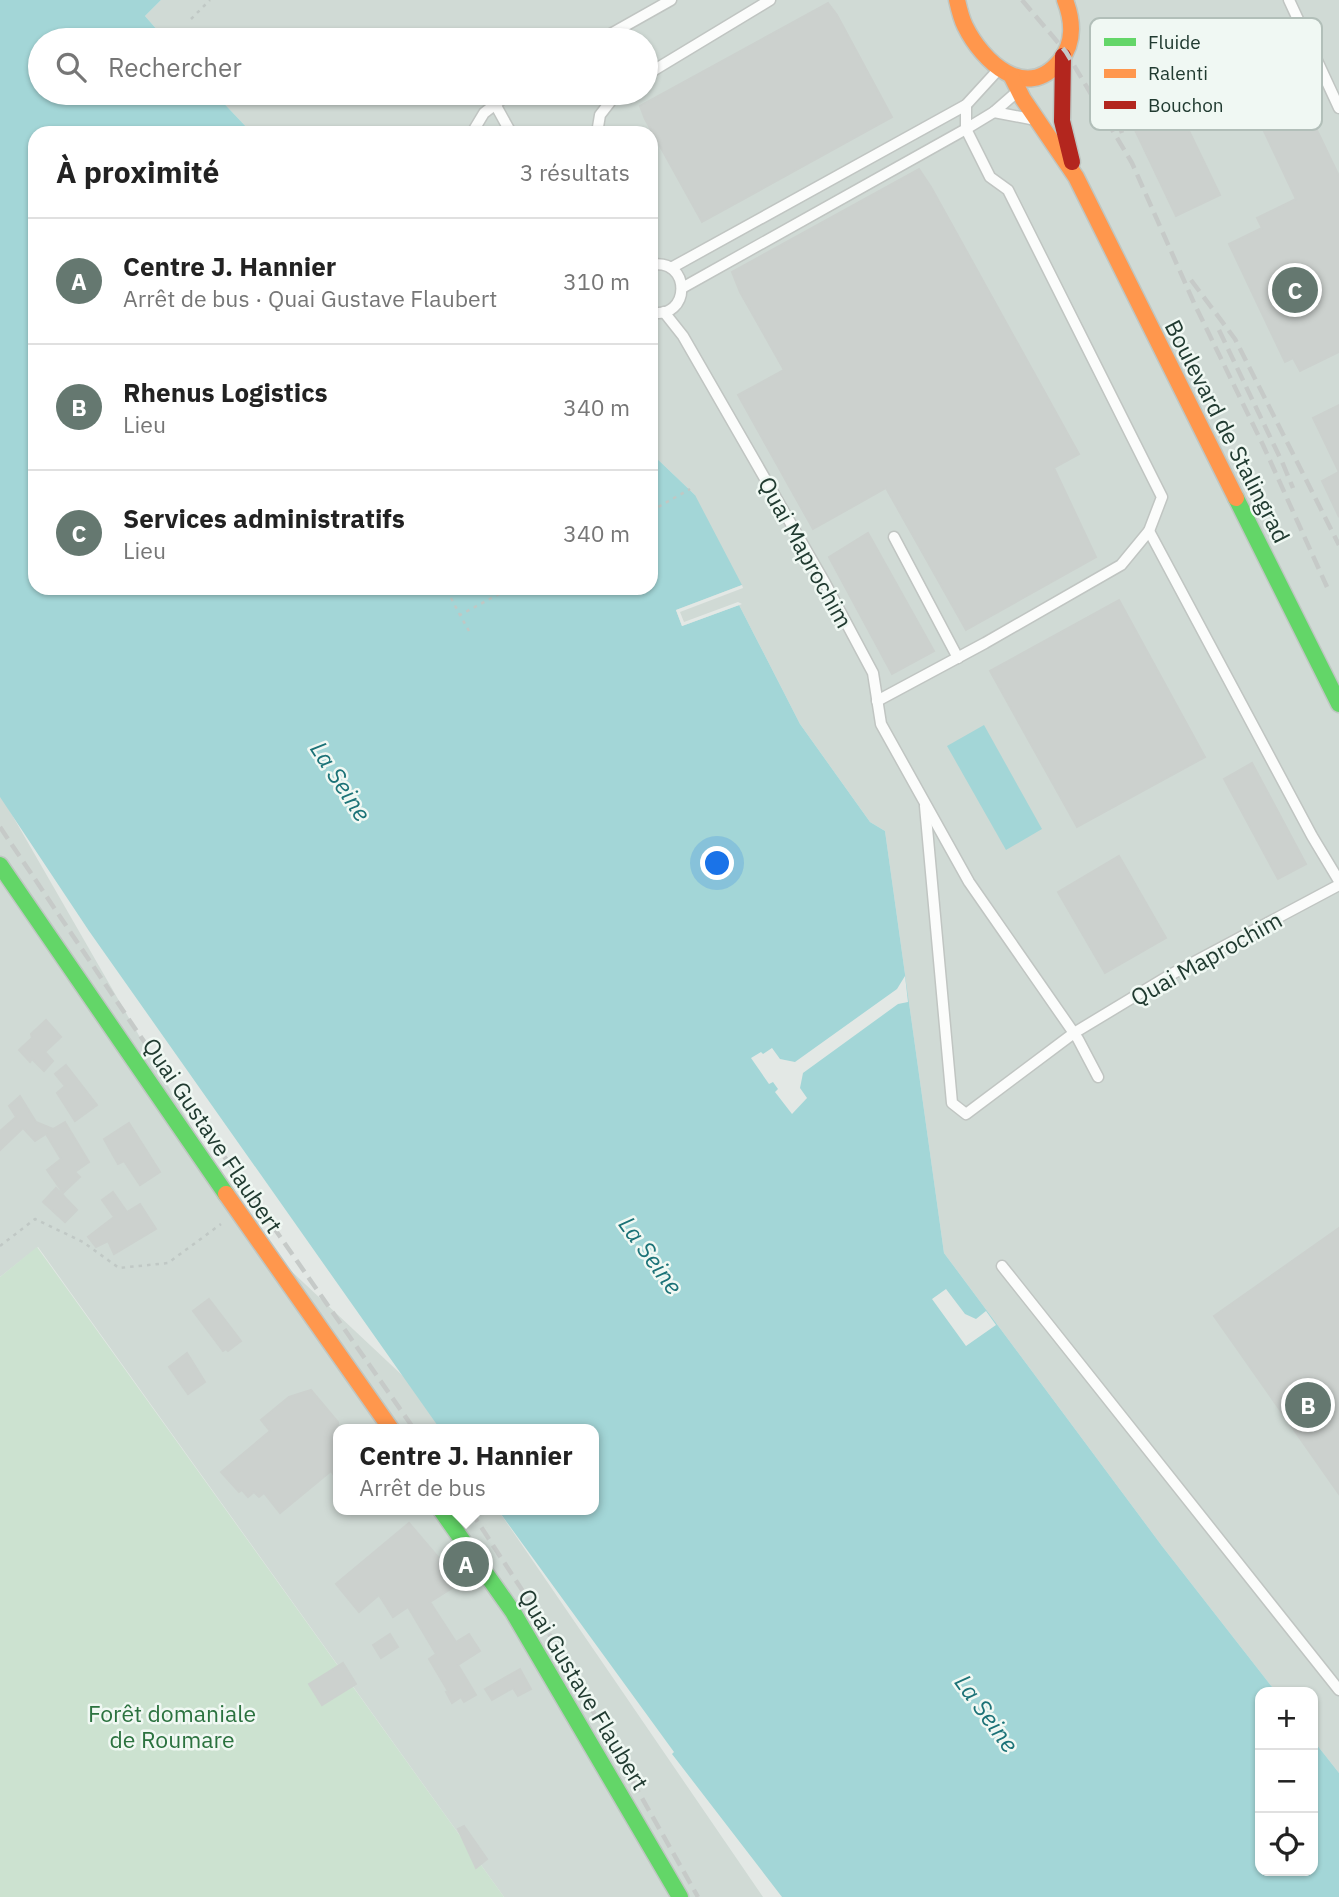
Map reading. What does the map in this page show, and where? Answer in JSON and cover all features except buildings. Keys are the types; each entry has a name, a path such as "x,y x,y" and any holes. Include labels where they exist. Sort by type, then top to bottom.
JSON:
{"main road":[{"name":"Boulevard de Stalingrad","path":"957,0 967,31 1010,79 1076,177 1339,704"},
{"name":"Boulevard de Stalingrad","path":"1065,0 1073,20 1070,42 1063,57 1062,121 1076,177"},
{"path":"1010,79 1046,77 1063,57"},
{"name":"Quai Gustave Flaubert","path":"0,865 387,1424"},
{"name":"Quai Gustave Flaubert","path":"445,1515 538,1652 680,1897"}],"lane":[{"path":"621,28 671,0"},
{"path":"658,68 770,0"},
{"path":"1289,0 1297,18"},
{"path":"1322,71 1339,108"},
{"path":"671,268 966,106 1010,79"},
{"path":"682,288 966,129 994,111 1010,79"},
{"path":"476,126 484,113 494,105"},
{"path":"496,105 507,126"},
{"path":"598,126 600,115 608,105"},
{"path":"877,701 1121,565 1149,531 1161,497 1008,190 990,177 966,129 966,106"},
{"path":"994,111 1037,121"},
{"path":"658,265 664,265 677,273 682,288 677,303 658,312"},
{"name":"Quai Maprochim","path":"658,315 683,336 825,583 873,673 881,724 969,882 1074,1033 1098,1077"},
{"path":"1149,531 1339,883"},
{"path":"894,537 958,658"},
{"name":"Quai Maprochim","path":"924,802 952,1103 966,1114 1074,1033 1170,975 1339,883"},
{"path":"1002,1266 1339,1690"}],"path":[{"path":"191,19 209,0"},
{"path":"658,507 690,489"},
{"path":"460,615 497,595"},
{"path":"451,598 469,631"},
{"path":"0,1246 35,1219 82,1242 119,1268 168,1262 221,1224"}],"shaded area":[{"path":"161,0 1339,0 1339,1773 1318,1746 1318,1687 1272,1687 1162,1546 944,1253 885,831 870,822 800,724 739,605 682,626 676,610 695,495 658,460 658,126 245,126 225,105 658,105 658,28 156,28 145,16"},
{"path":"0,794 255,1237 420,1392 441,1424 333,1424 333,1515 501,1515 763,1897 504,1897 38,1247 0,1277"}],"green space":[{"name":"Forêt domaniale de Roumare","path":"37,1247 504,1897 0,1897 0,1277"}],"water":[{"name":"La Seine","path":"0,0 161,0 145,16 156,28 28,28 28,105 225,105 245,126 28,126 28,595 658,595 658,460 695,495 742,585 676,610 682,626 739,605 800,724 870,822 885,831 944,1253 1162,1546 1272,1687 1255,1687 1255,1876 1318,1876 1318,1746 1339,1773 1339,1897 782,1897 672,1754 674,1752 502,1515 599,1515 599,1424 436,1424 89,931 0,797"},
{"path":"984,725 1042,829 1006,850 947,746"}],"pier":[{"path":"742,585 743,588 680,612 684,622 738,602 742,604 682,626 676,610"},
{"path":"905,976 908,1002 898,1004 803,1073 800,1088 807,1098 792,1114 775,1092 778,1089 773,1082 769,1084 751,1058 772,1048 780,1059 795,1062 897,989"},
{"path":"946,1289 965,1314 976,1319 986,1311 996,1325 966,1346 932,1299"}],"railway":[{"path":"1022,0 1066,52 1090,92"},
{"path":"1112,130 1132,163 1194,303 1263,445 1327,587"},
{"path":"1191,280 1235,339 1339,545"},
{"path":"1219,330 1293,488"},
{"path":"0,827 134,1027 411,1424"},
{"path":"473,1515 539,1616 698,1897"}],"traffic: fast":[{"path":"1236,498 1339,704"},
{"path":"0,865 226,1194"},
{"path":"445,1515 513,1612 680,1897"}],"traffic: slow":[{"path":"957,0 965,26 982,52 994,64 1019,78 1033,78 1047,73 1065,54 1071,31 1065,0"},
{"path":"1012,77 1023,99 1076,177 1236,498"},
{"path":"226,1194 387,1424"}],"traffic: jam":[{"path":"1063,56 1062,121 1072,162"}],"place":[{"name":"Services administratifs","path":"1295,290"},
{"name":"Rhenus Logistics","path":"1308,1405"},
{"name":"Centre J. Hannier","path":"466,1564"}]}
